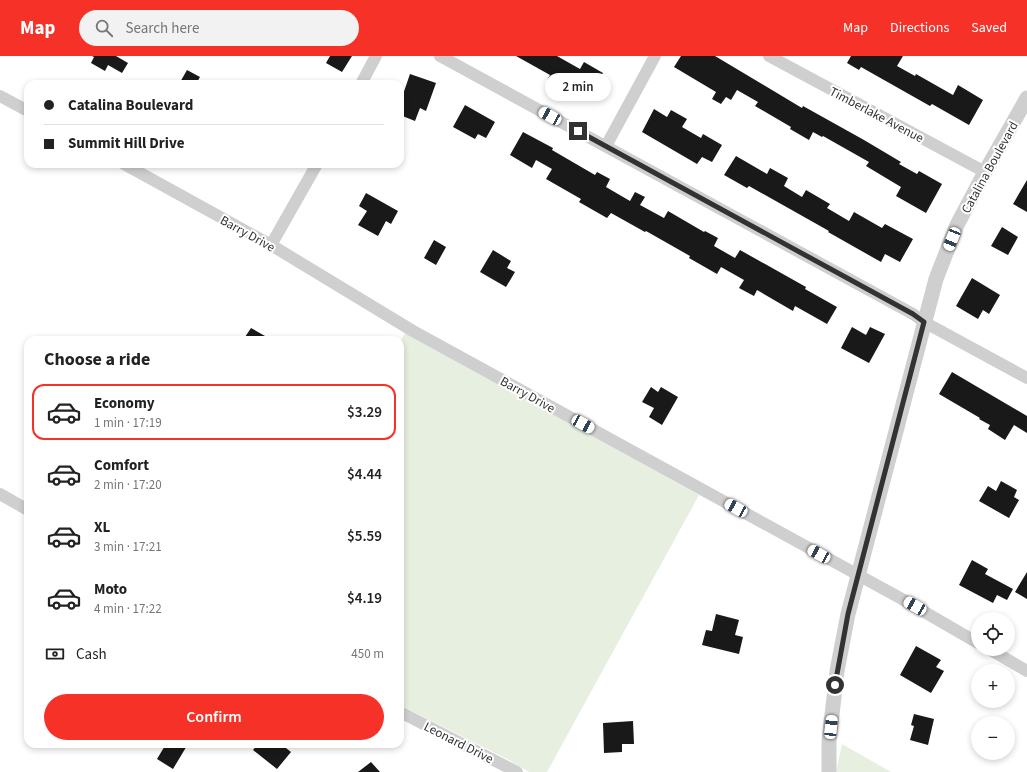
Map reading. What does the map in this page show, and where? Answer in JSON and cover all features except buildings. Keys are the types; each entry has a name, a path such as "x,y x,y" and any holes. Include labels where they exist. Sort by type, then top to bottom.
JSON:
{"street":[{"path":"363,80 376,56"},
{"path":"440,56 913,314 924,322 1027,378"},
{"path":"606,146 656,56"},
{"name":"Timberlake Avenue","path":"769,56 984,172"},
{"path":"0,96 24,109"},
{"name":"Catalina Boulevard","path":"829,772 829,741 837,671 848,614 938,272 957,225 984,172 1027,98"},
{"name":"Barry Drive","path":"131,168 271,245 419,334 902,599 971,639"},
{"path":"271,245 314,168"},
{"path":"0,494 24,508"},
{"path":"1001,656 1027,671"},
{"name":"Leonard Drive","path":"404,714 512,771"}],"green space":[{"path":"405,333 699,495 547,772 529,772 507,759 404,707 403,336"},
{"path":"842,744 891,772 836,772"}],"route":[{"path":"578,131 913,314 924,322 848,614 835,685"}]}
